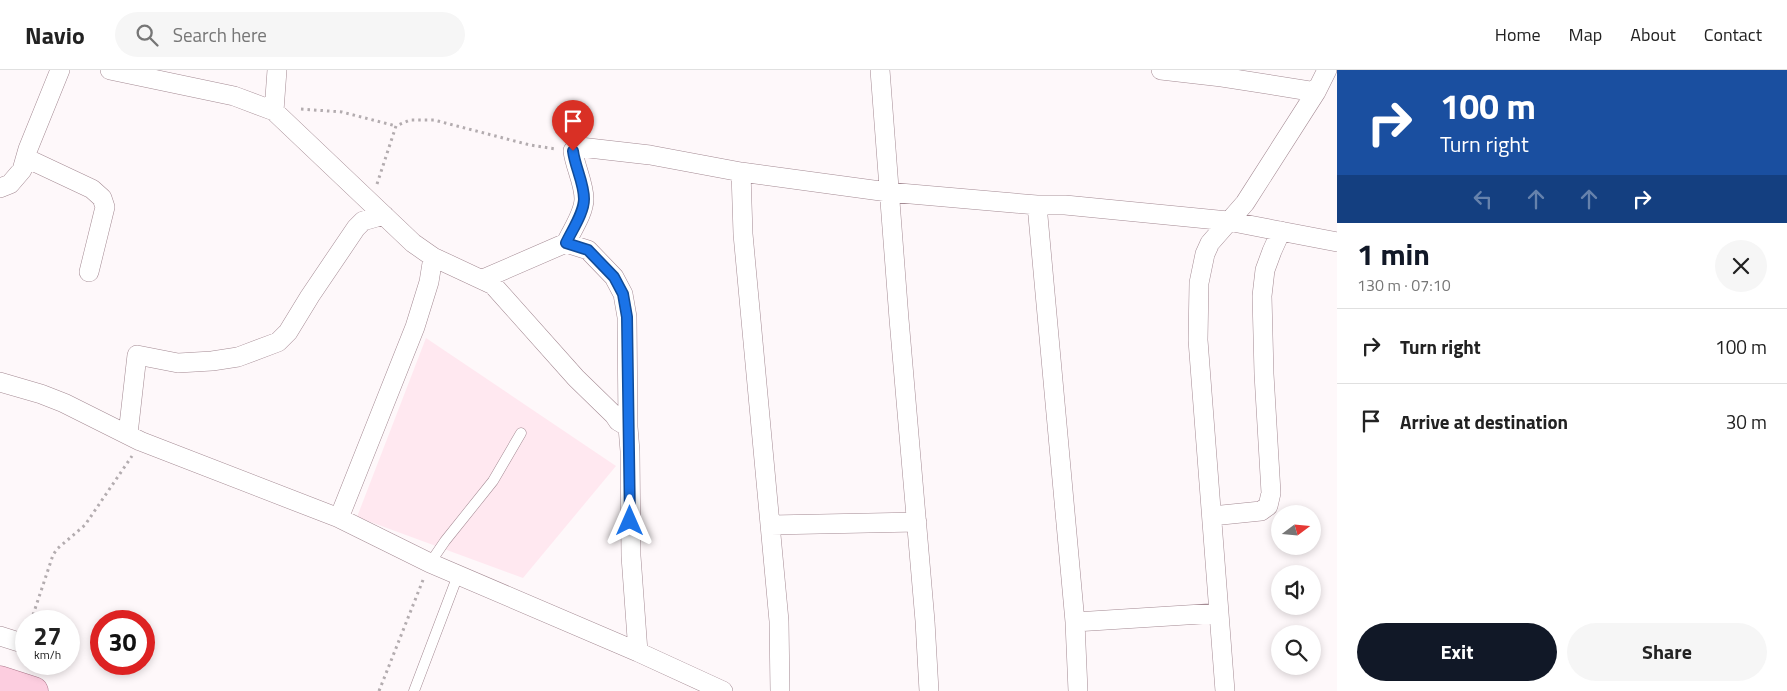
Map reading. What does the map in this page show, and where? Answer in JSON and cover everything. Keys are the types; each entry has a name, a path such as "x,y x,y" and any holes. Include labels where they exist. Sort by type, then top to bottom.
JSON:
{"main road":[{"path":"0,680 34,691"}],"street":[{"path":"0,188 10,184 18,177 22,170 60,70"},
{"path":"110,70 234,96 274,111 371,201 413,243 433,257 483,279 500,292 576,378 618,421 628,427"},
{"path":"274,111 277,70"},
{"path":"880,70 888,192 917,522 929,691"},
{"path":"1161,70 1222,77 1316,92"},
{"path":"1225,691 1198,340 1199,282 1205,254 1210,242 1228,220 1245,204 1316,92 1327,70"},
{"path":"483,279 566,243 579,220 584,201 573,151 580,147 888,192 1037,205 1065,205 1228,220 1337,242"},
{"path":"26,158 92,189 102,198 104,207 89,272"},
{"path":"741,172 743,234 779,621 780,691"},
{"path":"1037,205 1075,622 1078,691"},
{"path":"134,437 137,355 178,363 212,361 238,357 278,342 288,332 356,228 363,221 384,215"},
{"path":"1212,516 1261,511 1268,506 1271,494 1264,374 1262,296 1265,270 1281,231"},
{"path":"566,243 588,250 614,277 623,294 627,317 631,556 638,652"},
{"path":"339,518 415,327 429,282 433,257"},
{"path":"0,382 64,403 134,437 339,518 430,563 638,652 723,691"},
{"path":"770,525 917,522"},
{"path":"1075,622 1218,613"},
{"path":"0,636 15,641"}],"lane":[{"path":"430,563 493,480 521,433"},
{"path":"414,691 458,575"}],"path":[{"path":"274,111 311,109 342,112 396,126 410,120 434,120 530,145 573,151"},
{"path":"371,201 396,126"},
{"path":"35,610 53,555 85,525 128,463 134,437"},
{"path":"379,691 430,563"}],"shaded area":[{"path":"426,338 616,466 523,578 357,517"}],"route":[{"path":"573,151 584,201 579,220 566,243 588,250 614,277 623,294 627,317 630,521"}]}
